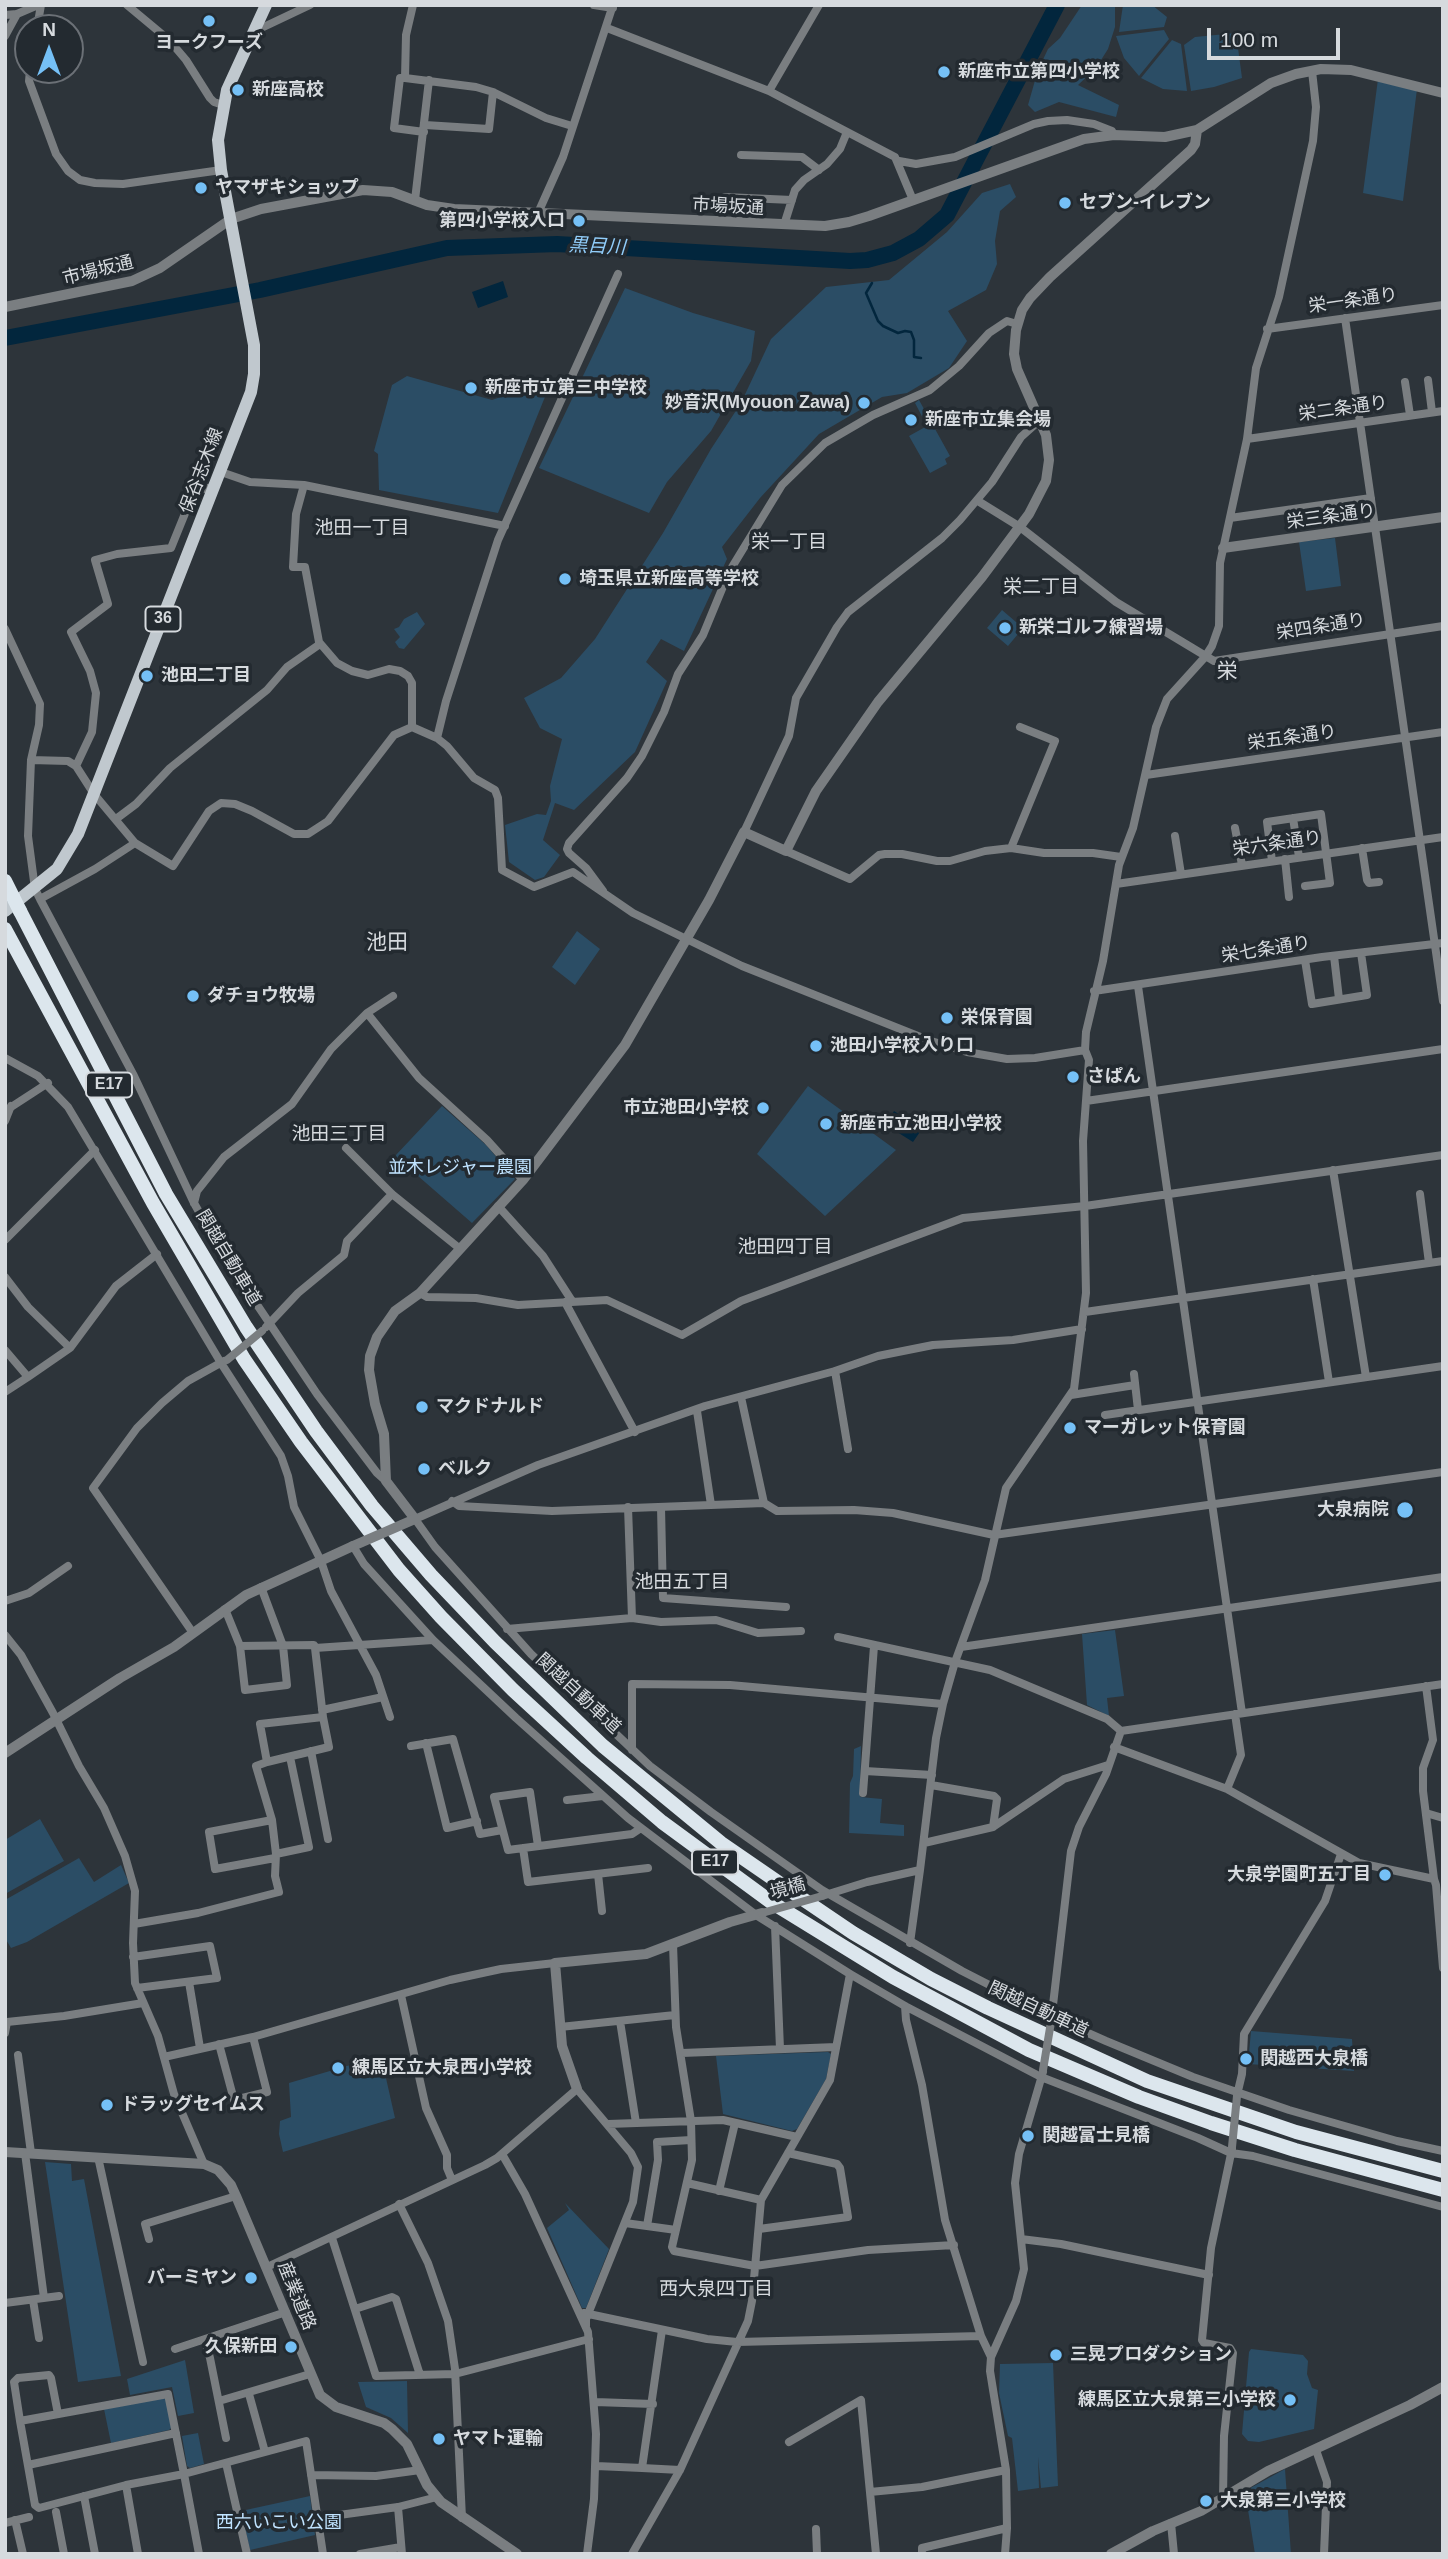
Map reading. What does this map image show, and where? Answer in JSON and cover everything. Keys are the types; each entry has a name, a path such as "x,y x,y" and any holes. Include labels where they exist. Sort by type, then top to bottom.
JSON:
{"highway":[{"name":"関越自動車道","path":"5,881 13,897 13,911 166,1194 246,1327 316,1431 372,1506 431,1575 495,1642 603,1745 742,1858 853,1933 931,1979 988,2008 1147,2081 1296,2132 1443,2171"},
{"name":"関越自動車道","path":"5,929 146,1192 244,1359 302,1442 399,1570 441,1617 513,1690 587,1758 662,1822 771,1902 893,1978 1029,2050 1139,2097 1211,2123 1295,2150 1443,2190"}],"main road":[{"name":"保谷志木線","path":"13,911 38,894 69,852 221,472 253,384 255,358 250,322 218,141 223,105 231,77 266,5"}],"street":[{"path":"17,14 39,5"},
{"path":"127,5 178,50 210,98 223,105"},
{"path":"253,32 310,5"},
{"path":"405,78 406,34 413,5"},
{"path":"538,213 562,157 613,7 594,5"},
{"path":"769,91 819,5"},
{"path":"5,36 14,20"},
{"path":"607,29 769,91 899,161 916,164 955,156 1034,124 1067,120 1112,131 1114,135"},
{"name":"市場坂通","path":"5,307 132,281 160,268 231,219 261,209 363,190 392,192 441,208 825,226 849,222 1073,142 1114,135 1165,137 1196,130 1272,83 1311,71 1330,69 1361,72 1443,93"},
{"path":"911,1943 943,1704 955,1662 985,1580 1006,1488 1074,1389 1085,1312 1083,1141 1089,1060 1085,1050 1086,1032 1103,961 1121,857 1133,828 1163,706 1175,688 1205,657 1214,640 1220,618 1218,583 1223,548 1247,439 1256,368 1285,274 1311,150 1316,113 1311,71"},
{"path":"493,92 489,129 394,128 400,78 429,80 493,92 546,118 572,126"},
{"path":"415,200 429,80"},
{"path":"30,84 56,153 68,171 80,180 123,184 221,170"},
{"path":"786,850 805,808 862,725 1020,527 1040,496 1048,471 1049,449 1040,420 1017,369 1014,354 1017,324 1022,310 1039,288 1191,150 1195,144 1196,130"},
{"path":"785,225 794,190 840,149 847,132"},
{"path":"741,155 802,157 819,170"},
{"path":"899,161 918,198"},
{"path":"725,197 792,200"},
{"path":"437,738 446,701 498,540 618,274"},
{"name":"栄一条通り","path":"1267,329 1443,304"},
{"path":"1345,318 1420,840 1439,943 1443,1000"},
{"path":"607,897 586,868 569,853 569,843 627,778 642,755 664,712 678,674 703,635 729,572 782,485 825,443 873,415 930,390 959,366 989,333 1007,321 1017,324"},
{"path":"1428,380 1432,412"},
{"path":"1405,382 1410,415"},
{"name":"栄二条通り","path":"1247,439 1443,411"},
{"path":"386,1481 386,1450 371,1384 370,1356 377,1337 389,1318 420,1293 523,1180 625,1045 687,939 744,832 789,736 796,698 837,627 848,612 942,538 978,501 1021,437 1040,420"},
{"path":"221,472 260,484 304,485 505,526"},
{"path":"304,485 296,514 293,567 305,567 320,644 337,663 352,671 368,675 388,669 408,676 412,683 412,727"},
{"path":"76,765 92,732 96,693 90,671 71,632 108,604 95,560 117,554 171,548 186,511 201,490 215,486"},
{"path":"1230,518 1371,498"},
{"path":"978,501 1020,527 1115,602 1205,657"},
{"name":"栄三条通り","path":"1223,548 1443,517"},
{"name":"栄四条通り","path":"1205,657 1214,661 1443,626"},
{"path":"5,629 40,704 39,725 31,760 28,836 38,894 134,1076 194,1203 221,1251 325,1404 377,1473 386,1481 435,1548 507,1629 559,1682 650,1766 822,1890 911,1943 1052,2020 1193,2077 1289,2110 1397,2141 1443,2151"},
{"path":"116,819 136,804 170,768 267,690 287,667 320,644"},
{"path":"31,760 68,761 76,765 94,794 135,843 173,866 209,811 221,803 236,804 294,834 308,834 328,821 394,735 412,727 437,738 474,778 495,790 498,798 502,870 524,884 534,887 573,872 632,913 798,990 967,1052 1007,1059 1035,1058 1085,1050"},
{"path":"1011,848 1055,741 1020,727"},
{"name":"栄五条通り","path":"1146,775 1443,732"},
{"path":"1272,861 1267,822 1321,814 1330,883 1305,886"},
{"path":"1293,818 1299,857"},
{"path":"1236,828 1242,866"},
{"path":"744,832 850,879 879,855 902,854 937,862 1011,848 1044,853 1093,853 1121,857"},
{"path":"1175,836 1181,874"},
{"name":"栄六条通り","path":"1116,884 1443,837"},
{"path":"38,894 95,869 135,843"},
{"path":"1362,848 1367,880 1369,883 1379,882"},
{"path":"1285,859 1289,897"},
{"name":"栄七条通り","path":"1094,991 1439,943"},
{"path":"1305,960 1312,1004 1367,995 1361,953"},
{"path":"1334,956 1339,999"},
{"path":"1138,986 1228,1608 1241,1755 1227,1789"},
{"path":"194,1203 197,1191 224,1157 292,1104 331,1049 367,1013 393,996"},
{"path":"367,1013 419,1078 487,1140 523,1180"},
{"path":"1086,1101 1443,1049"},
{"path":"5,1058 48,1083 68,1107 281,1456 294,1507 321,1561 331,1591 362,1646 390,1717"},
{"path":"5,1121 8,1108 48,1083"},
{"path":"346,1147 392,1194 460,1248"},
{"path":"5,1240 95,1150"},
{"path":"420,1293 427,1297 476,1298 518,1305 607,1300 682,1335 741,1301 963,1218 1085,1206 1443,1155"},
{"path":"1333,1170 1366,1377"},
{"path":"193,1633 93,1488 146,1420 188,1381 224,1361 262,1331 298,1293 344,1255 347,1241 392,1194"},
{"path":"1420,1194 1429,1263"},
{"path":"498,1206 543,1256 635,1432"},
{"path":"5,1392 70,1348 116,1286 156,1254"},
{"path":"1085,1312 1443,1261"},
{"path":"5,1277 8,1288 70,1348"},
{"path":"1313,1279 1329,1382"},
{"path":"5,1753 55,1719 174,1647 225,1609 261,1587 538,1465 705,1406 902,1350 967,1342 1013,1340 1082,1329"},
{"path":"5,1350 29,1377"},
{"path":"1105,1415 1443,1366"},
{"path":"835,1371 848,1449"},
{"path":"1134,1374 1139,1410"},
{"path":"1071,1395 1135,1385"},
{"path":"741,1397 764,1503"},
{"path":"697,1411 711,1505"},
{"path":"452,1502 459,1506 508,1510 764,1503 777,1511 854,1510 893,1513 994,1535 1443,1472"},
{"path":"628,1507 632,1618"},
{"path":"661,1507 663,1598 786,1606"},
{"path":"353,1546 364,1563 433,1640 516,1718 641,1828 775,1926 850,1974 905,2007 1042,2074 1198,2138 1231,2150 1443,2207"},
{"path":"5,1601 29,1593 68,1566"},
{"path":"961,1647 1443,1577"},
{"path":"225,1609 240,1646 245,1690 287,1685 283,1646 261,1587"},
{"path":"507,1629 632,1618 661,1622 716,1620 758,1633 801,1631"},
{"path":"5,1635 21,1655 114,1830 135,1891 133,1957 137,1988 152,2019 174,2094 204,2164 5,2151"},
{"path":"838,1637 990,1670 1107,1719 1121,1731"},
{"path":"240,1646 314,1645 315,1648 433,1640"},
{"path":"863,1793 874,1646"},
{"path":"134,1924 198,1913 279,1892 275,1876 272,1820 256,1766 329,1747 315,1648"},
{"path":"632,1750 632,1684 730,1685 943,1704"},
{"path":"1121,1731 1443,1684"},
{"path":"1426,1686 1433,1740 1423,1768 1426,1813 1437,1882 1443,1968"},
{"path":"267,1762 260,1724 323,1714 383,1697"},
{"path":"991,2357 1020,2288 1024,2269 1015,2198 1016,2174 1019,2154 1042,2074 1052,2020 1071,1851 1121,1731"},
{"path":"411,1746 453,1739 480,1833 502,1830"},
{"path":"426,1743 447,1828 477,1821"},
{"path":"1114,1748 1227,1789 1341,1854 1372,1867 1437,1882"},
{"path":"311,1751 328,1839"},
{"path":"272,1820 208,1832 215,1869 309,1847 290,1756"},
{"path":"924,1843 1004,1822 1064,1779 1108,1765"},
{"path":"865,1771 931,1780 995,1796 997,1799 993,1826"},
{"path":"538,1846 530,1792 494,1797 508,1850 632,1834 641,1828"},
{"path":"567,1800 604,1796"},
{"path":"1426,1813 1443,1818"},
{"path":"523,1848 528,1882 648,1868"},
{"path":"1223,2498 1224,2436 1233,2353 1230,2348 1204,2343 1202,2340 1211,2248 1231,2150 1237,2093 1242,2074 1244,2034 1318,1913 1341,1854"},
{"name":"境橋","path":"759,1914 867,1882 920,1870"},
{"path":"598,1874 602,1911"},
{"path":"163,2057 253,2037 501,1969 646,1954 759,1914"},
{"path":"775,1926 780,2049"},
{"path":"673,1944 676,2015 691,2121 692,2160 672,2247 674,2251 755,2266 868,2250 954,2245"},
{"path":"133,1957 210,1945 217,1978 137,1988"},
{"path":"555,1963 564,2054 576,2089 608,2124 638,2166 633,2202 584,2313"},
{"path":"632,2554 680,2470 748,2321 761,2200 830,2080 850,1974"},
{"path":"189,1982 200,2048"},
{"path":"401,1995 426,2108 447,2155 447,2168 452,2180"},
{"path":"5,2033 7,2022 143,2003"},
{"path":"905,2007 931,2137 938,2189 981,2336 991,2357 992,2394 1006,2470 1005,2554"},
{"path":"560,2027 676,2015"},
{"path":"620,2021 636,2123"},
{"path":"219,2044 234,2100 267,2092 253,2037"},
{"path":"682,2053 836,2047"},
{"path":"18,2055 44,2298"},
{"path":"267,2267 485,2165 502,2154 576,2089"},
{"path":"608,2124 723,2120 797,2137"},
{"path":"719,2191 735,2123"},
{"path":"647,2226 658,2160 657,2142 691,2140"},
{"path":"759,2229 848,2217 840,2168 837,2164 788,2153"},
{"path":"502,2154 525,2194 584,2313 594,2402 596,2466 587,2554"},
{"path":"98,2157 143,2362"},
{"name":"産業道路","path":"204,2164 213,2166 224,2175 236,2196 320,2395 330,2403 384,2423 392,2429 407,2444 436,2497 462,2518 517,2554"},
{"path":"687,2183 761,2200"},
{"path":"149,2239 145,2224 236,2196"},
{"path":"399,2204 428,2263 448,2321 455,2374 462,2518"},
{"path":"625,2223 676,2230"},
{"path":"332,2238 376,2376 455,2374 589,2339"},
{"path":"1021,2239 1061,2244 1209,2275"},
{"path":"5,2303 59,2296"},
{"path":"355,2309 392,2297 396,2299 421,2375"},
{"path":"33,2300 39,2338"},
{"path":"175,2349 286,2312"},
{"path":"584,2313 737,2342 981,2336"},
{"path":"642,2468 663,2330"},
{"path":"205,2339 226,2438"},
{"path":"219,2401 310,2374"},
{"path":"58,2414 51,2378 48,2375 18,2378 14,2382 35,2505 39,2508 126,2485 184,2474 306,2441 323,2554"},
{"path":"1111,2554 1171,2523 1201,2511 1268,2471 1432,2395 1443,2387"},
{"path":"249,2393 265,2452"},
{"path":"20,2421 168,2394 199,2554"},
{"path":"789,2442 861,2400 876,2554"},
{"path":"594,2402 653,2404"},
{"path":"28,2465 176,2433"},
{"path":"1316,2450 1327,2484 1324,2554"},
{"path":"226,2463 247,2554"},
{"path":"596,2466 680,2470"},
{"path":"311,2475 376,2476 420,2470"},
{"path":"870,2492 922,2487 1006,2470"},
{"path":"126,2485 138,2554"},
{"path":"85,2496 95,2554"},
{"path":"317,2518 398,2507 436,2497"},
{"path":"360,2554 401,2551 398,2507"},
{"path":"56,2512 64,2554"},
{"path":"5,2523 29,2517"},
{"path":"15,2520 23,2554"},
{"path":"1171,2523 1174,2554"},
{"path":"922,2554 922,2548 1007,2528"},
{"path":"816,2529 817,2554"}],"green space":[{"path":"1082,5 1115,5 1115,27 1108,49 1096,68 1078,85 1119,105 1116,117 1059,102 1035,112 1028,105 1038,70 1048,49 1060,38"},
{"path":"1123,5 1152,5 1167,17 1164,27 1119,32"},
{"path":"1164,30 1169,39 1139,76 1124,58 1116,36"},
{"path":"1236,33 1242,78 1191,91 1184,45 1195,37"},
{"path":"1172,40 1181,44 1187,91 1163,89 1141,78"},
{"path":"1378,79 1417,89 1403,201 1363,193"},
{"path":"1010,184 1016,197 1000,211 995,241 997,264 986,290 948,311 967,341 949,368 907,393 882,397 819,434 760,498 722,547 727,559 684,651 661,639 646,662 667,681 635,752 574,810 555,803 543,840 560,855 544,877 535,880 509,862 505,825 537,814 546,815 562,739 540,728 524,698 561,678 595,639 741,403 771,339 826,287 889,280 947,232 982,193"},
{"path":"625,288 693,313 755,331 751,361 711,431 667,482 649,513 539,468"},
{"path":"407,376 492,400 541,383 549,387 498,513 379,490 378,454 374,451 392,385"},
{"path":"919,400 950,456 945,459 947,464 930,473 909,436 927,426 915,403"},
{"path":"1335,538 1341,586 1306,591 1299,542"},
{"name":"新栄ゴルフ練習場","path":"1002,610 1023,628 1008,646 987,628"},
{"path":"417,612 425,624 404,649 399,648 395,642 400,637 394,629"},
{"path":"577,931 600,949 575,985 552,967"},
{"path":"808,1086 896,1150 825,1216 757,1154"},
{"name":"並木レジャー農園","path":"442,1106 486,1145 515,1179 472,1223 395,1156"},
{"path":"1115,1630 1124,1696 1107,1698 1109,1716 1087,1705 1082,1634"},
{"path":"861,1746 860,1797 882,1799 880,1823 904,1825 904,1836 849,1833 854,1749"},
{"path":"40,1819 64,1861 5,1894 5,1840"},
{"path":"79,1858 94,1882 121,1865 129,1883 27,1942 11,1948 5,1938 5,1900"},
{"path":"1251,2031 1352,2039 1354,2071 1248,2064"},
{"path":"831,2054 826,2079 797,2129 792,2131 723,2114 716,2056"},
{"path":"381,2056 395,2118 283,2152 279,2134 280,2121 291,2117 289,2083"},
{"path":"45,2162 71,2164 72,2181 84,2179 121,2376 78,2382"},
{"path":"565,2203 609,2249 586,2308 582,2308 547,2228 569,2210"},
{"path":"1251,2349 1303,2355 1308,2361 1307,2374 1312,2388 1318,2390 1314,2429 1259,2442 1248,2441 1242,2434"},
{"path":"185,2360 194,2413 178,2416 172,2387 130,2395 127,2379"},
{"path":"1053,2363 1058,2486 1041,2488 1038,2457 1039,2488 1018,2491 1012,2438 1008,2436 999,2393 1000,2364"},
{"path":"407,2381 408,2433 391,2418 366,2407 358,2382"},
{"path":"164,2398 167,2400 172,2427 169,2430 111,2443 104,2409"},
{"path":"198,2433 204,2464 190,2468 187,2466 182,2436"},
{"path":"1285,2469 1291,2554 1255,2554 1245,2491"},
{"name":"西六いこい公園","path":"310,2496 315,2535 250,2550 241,2511"}],"shaded area":[{"path":"503,281 508,297 478,308 472,292"},
{"path":"894,1111 922,1129 913,1142 886,1125"}],"waterway":[{"name":"黒目川","path":"5,338 260,290 447,248 557,244 850,261 867,260 893,253 919,239 947,215 1057,5"},
{"name":"黒目川","path":"867,260 868,264"},
{"path":"872,283 866,293 878,321 898,333 911,332 914,357 921,358"}],"place":[{"name":"ヨークフーズ","path":"209,21"},
{"name":"新座市立第四小学校","path":"944,72"},
{"name":"新座高校","path":"238,90"},
{"name":"ヤマザキショップ","path":"201,188"},
{"name":"セブン-イレブン","path":"1065,203"},
{"name":"第四小学校入口","path":"579,221"},
{"name":"新座市立第三中学校","path":"471,388"},
{"name":"妙音沢(Myouon Zawa)","path":"864,403"},
{"name":"新座市立集会場","path":"911,420"},
{"name":"埼玉県立新座高等学校","path":"565,579"},
{"name":"新栄ゴルフ練習場","path":"1005,628"},
{"name":"池田二丁目","path":"147,676"},
{"name":"ダチョウ牧場","path":"193,996"},
{"name":"栄保育園","path":"947,1018"},
{"name":"池田小学校入り口","path":"816,1046"},
{"name":"さぱん","path":"1073,1077"},
{"name":"市立池田小学校","path":"763,1108"},
{"name":"新座市立池田小学校","path":"826,1124"},
{"name":"マクドナルド","path":"422,1407"},
{"name":"マーガレット保育園","path":"1070,1428"},
{"name":"ベルク","path":"424,1469"},
{"name":"大泉病院","path":"1405,1510"},
{"name":"大泉学園町五丁目","path":"1385,1875"},
{"name":"関越西大泉橋","path":"1246,2059"},
{"name":"練馬区立大泉西小学校","path":"338,2068"},
{"name":"ドラッグセイムス","path":"107,2105"},
{"name":"関越富士見橋","path":"1028,2136"},
{"name":"バーミヤン","path":"251,2278"},
{"name":"久保新田","path":"291,2347"},
{"name":"三晃プロダクション","path":"1056,2355"},
{"name":"練馬区立大泉第三小学校","path":"1290,2400"},
{"name":"ヤマト運輸","path":"439,2439"},
{"name":"大泉第三小学校","path":"1206,2501"}],"district":[{"name":"池田一丁目","path":"362,529"},
{"name":"栄一丁目","path":"789,543"},
{"name":"栄二丁目","path":"1041,588"},
{"name":"栄","path":"1227,672"},
{"name":"池田","path":"387,943"},
{"name":"池田三丁目","path":"339,1135"},
{"name":"池田四丁目","path":"785,1248"},
{"name":"池田五丁目","path":"682,1583"},
{"name":"西大泉四丁目","path":"716,2290"}]}
